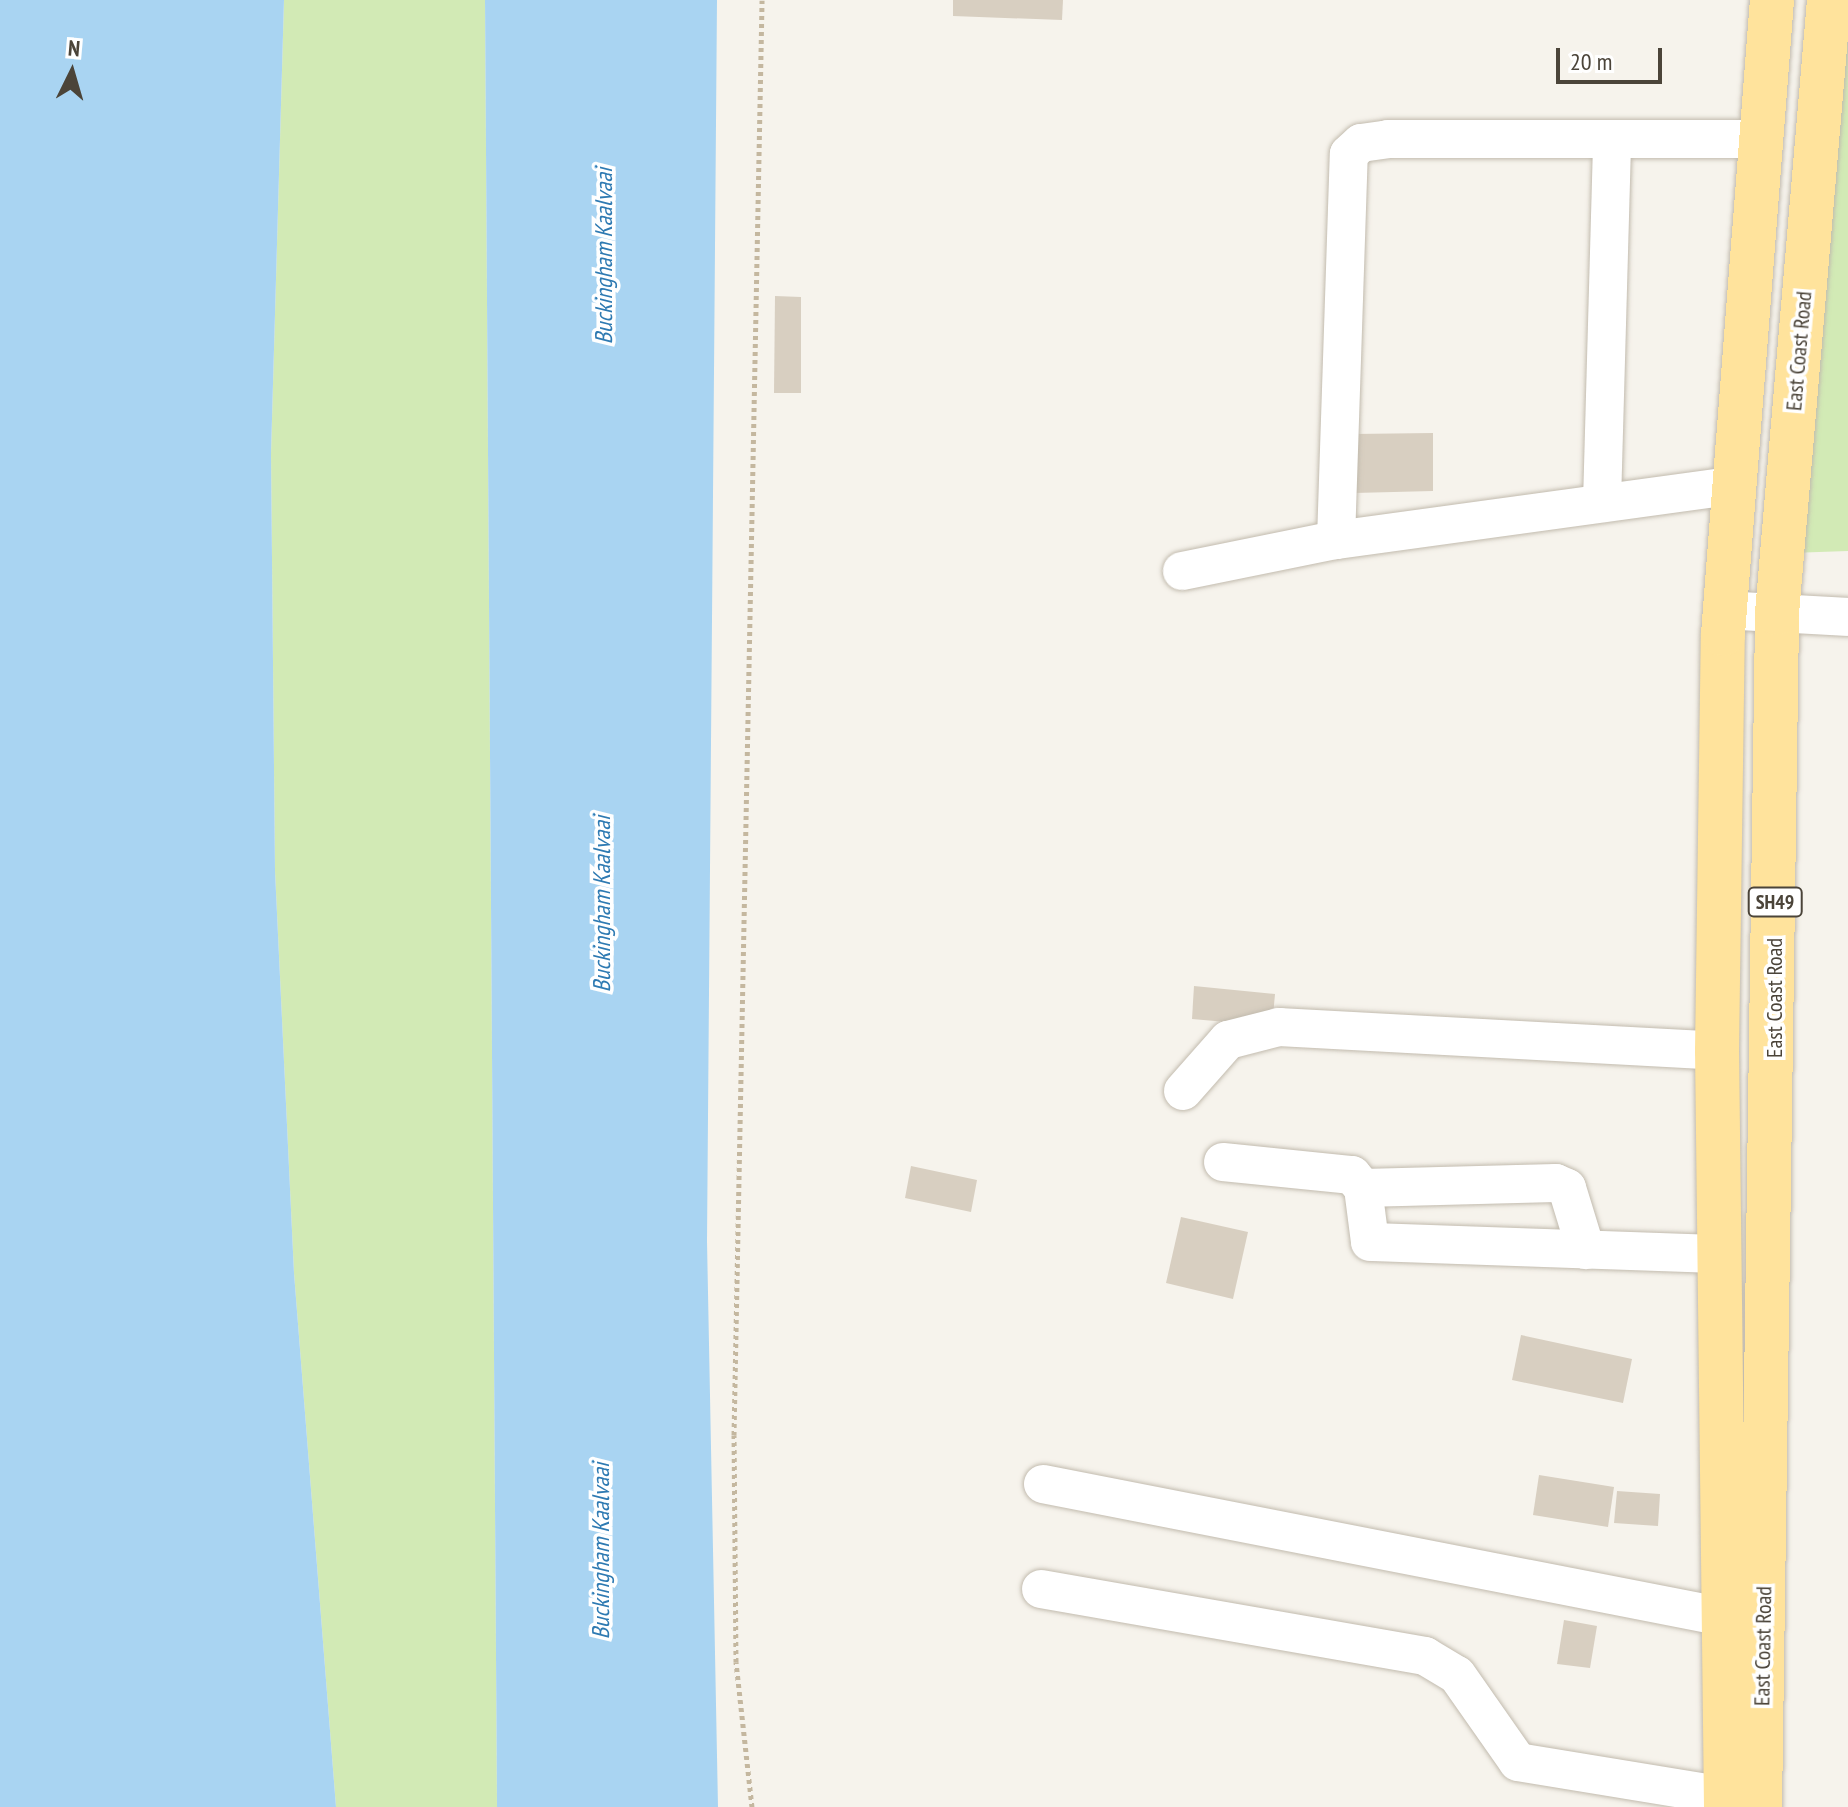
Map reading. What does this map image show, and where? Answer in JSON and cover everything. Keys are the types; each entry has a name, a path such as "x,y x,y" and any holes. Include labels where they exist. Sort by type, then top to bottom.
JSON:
{"main road":[{"name":"East Coast Road","path":"1737,1803 1724,1617 1719,1254 1717,1051 1723,610 1772,0"},
{"name":"East Coast Road","path":"1737,1803 1779,592 1829,0"},
{"path":"1726,567 1779,592"}],"street":[{"path":"1336,540 1349,154 1361,143 1388,139 1760,139"},
{"path":"1602,503 1612,139"},
{"path":"1182,571 1336,540 1731,486"},
{"path":"1723,610 1779,592 1848,617"},
{"path":"1183,1091 1228,1040 1279,1027 1717,1051"},
{"path":"1223,1162 1341,1172 1363,1188 1556,1183 1567,1188 1586,1250"},
{"path":"1363,1188 1370,1242 1719,1254"},
{"path":"1043,1484 1724,1617"},
{"path":"1041,1589 1425,1656 1457,1675 1518,1762 1737,1803"}],"path":[{"path":"752,1807 736,1662 734,1435 762,0"}],"green space":[{"path":"284,0 485,0 497,1807 336,1807 294,1273 275,871 271,454"},
{"path":"1848,0 1848,551 1790,553"}],"water":[{"path":"0,0 284,0 271,454 275,871 294,1273 336,1807 0,1807"},
{"name":"Buckingham Kaalvaai","path":"485,0 717,0 707,1241 718,1807 497,1807"}],"building":[{"path":"953,0 1063,0 1062,20 953,16"},
{"path":"775,296 801,297 801,393 774,393"},
{"path":"1433,433 1433,491 1354,493 1353,434"},
{"path":"1194,986 1275,994 1272,1026 1192,1019"},
{"path":"911,1166 977,1180 971,1212 905,1198"},
{"path":"1181,1217 1248,1232 1233,1299 1166,1283"},
{"path":"1521,1335 1632,1359 1623,1403 1512,1380"},
{"path":"1539,1475 1614,1487 1608,1527 1533,1515"},
{"path":"1617,1491 1660,1494 1658,1526 1614,1523"},
{"path":"1564,1620 1597,1626 1590,1668 1557,1664"}]}
